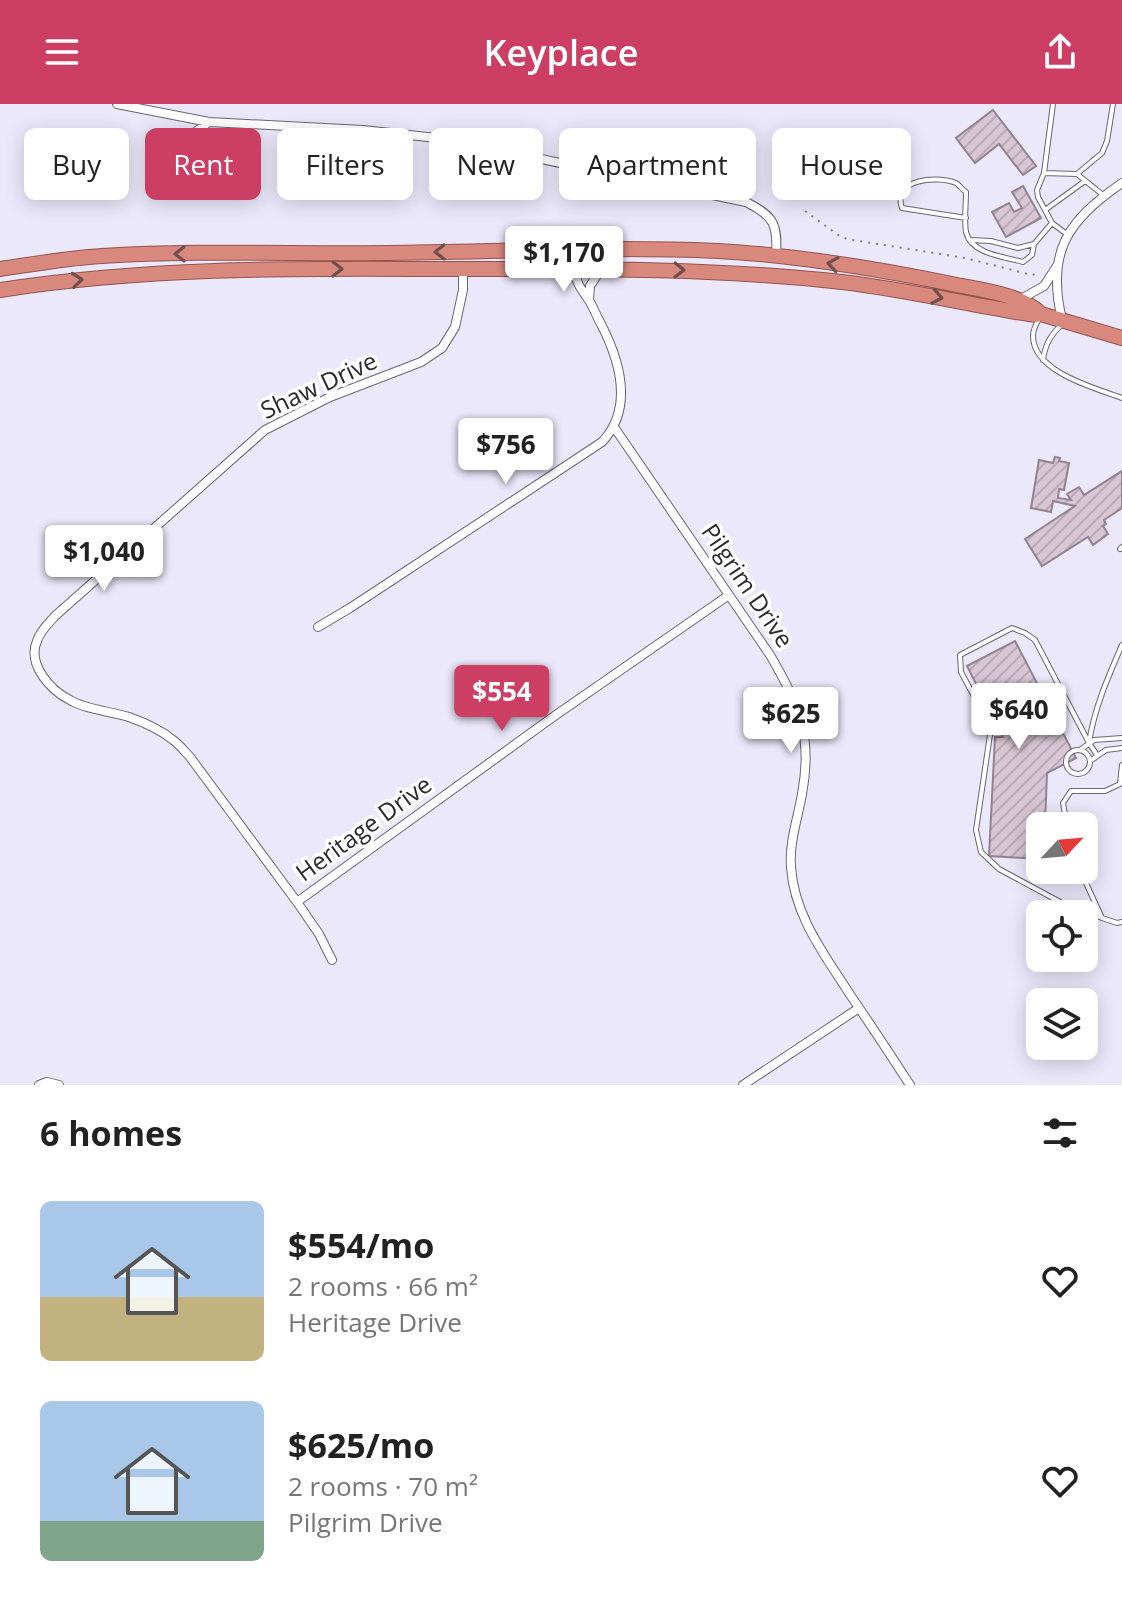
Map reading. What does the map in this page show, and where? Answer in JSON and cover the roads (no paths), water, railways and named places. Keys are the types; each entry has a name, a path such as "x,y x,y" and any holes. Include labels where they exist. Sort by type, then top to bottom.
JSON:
{"highway":[{"path":"0,269 64,259 142,254 718,251 776,256 932,280 1019,300 1041,314"},
{"path":"0,290 79,279 177,272 327,269 701,271 843,282 1041,314 1122,338"}],"street":[{"path":"117,104 209,122 363,130 446,139 746,202 765,211 770,218 777,242 776,256"},
{"path":"201,128 209,122"},
{"path":"1019,300 1044,286 1057,265 1068,235 1082,214 1122,183"},
{"path":"318,627 602,442 614,427 621,398 619,371 613,350 579,287 573,269 602,250"},
{"path":"1057,265 1057,299 1064,321"},
{"name":"Shaw Drive","path":"332,960 297,902 190,757 173,740 130,717 71,701 52,687 38,668 35,644 55,616 265,430 330,397 421,362 442,348 455,327 463,290 463,269"},
{"path":"589,301 590,286 601,269"},
{"name":"Pilgrim Drive","path":"614,427 789,687 802,720 807,757 794,829 791,866 798,903 812,936 910,1085"},
{"name":"Heritage Drive","path":"297,902 553,717 729,595"},
{"path":"743,1085 859,1008"},
{"path":"39,1085 47,1082 59,1085"}],"lane":[{"path":"1053,104 1044,173 1037,190 1052,223 1068,235"},
{"path":"1077,174 1102,153 1113,104"},
{"path":"1044,173 1077,174 1103,195"},
{"path":"966,218 902,208 899,201 901,194 926,179 957,184 966,192 966,218 966,232 970,240 984,252 1023,262 1032,255 1034,244 1052,223"},
{"path":"1045,210 1085,181"},
{"path":"970,240 991,241 1010,248 1034,244"},
{"path":"1041,314 1033,333 1036,349 1043,360 1063,374 1122,398"},
{"path":"1043,360 1045,347 1064,321"},
{"path":"1097,755 1035,640 1012,628 960,655 961,672 991,728 976,830 981,852 999,869 1062,903 1117,923 1122,922"},
{"path":"1089,743 1095,714 1122,645"},
{"path":"1122,738 1099,739 1072,752 1067,758 1069,769 1083,773 1097,755 1122,748"},
{"path":"1080,750 1087,754 1090,761"},
{"path":"1065,812 1063,803 1071,791 1105,791 1120,784 1122,767"},
{"path":"1086,884 1102,918"}]}
